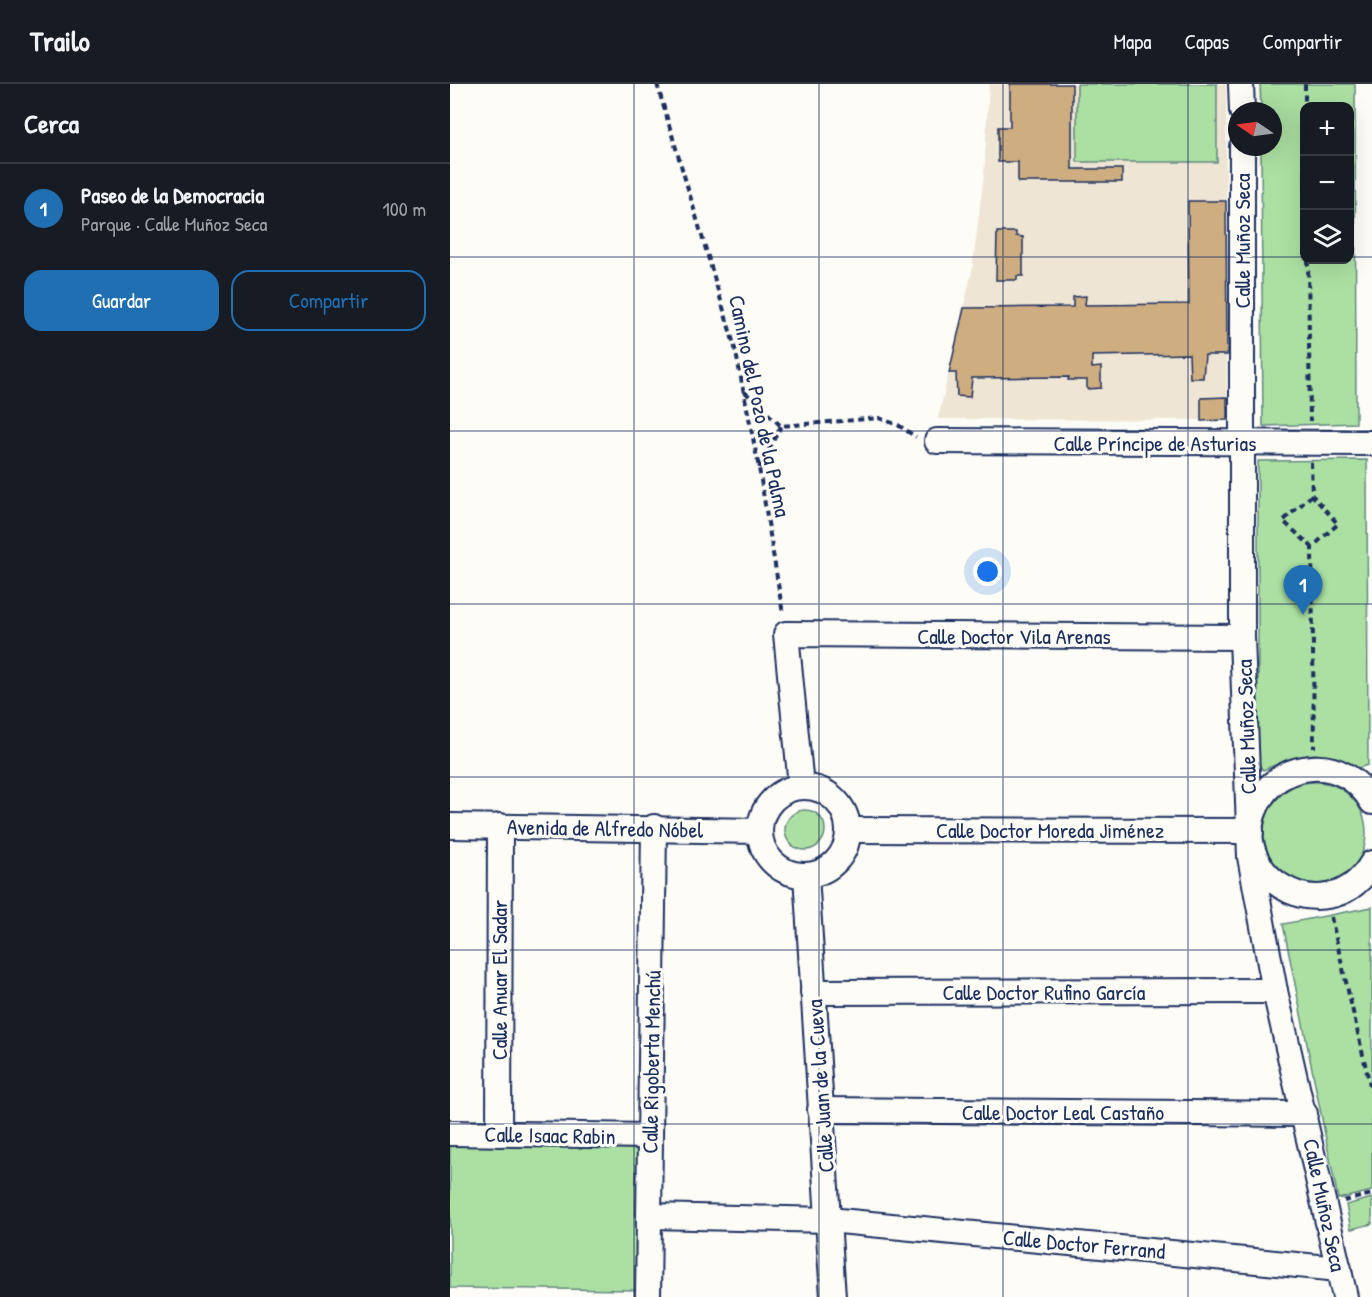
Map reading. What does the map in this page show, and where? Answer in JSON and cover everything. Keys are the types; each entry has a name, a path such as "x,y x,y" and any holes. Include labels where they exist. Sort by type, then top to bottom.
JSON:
{"street":[{"path":"1241,84 1242,102"},
{"name":"Calle Muñoz Seca","path":"1242,156 1244,443 1242,638 1251,831 1250,857 1275,991 1326,1205 1345,1297"},
{"name":"Calle Príncipe de Asturias","path":"937,441 1372,443"},
{"path":"786,634 801,786"},
{"name":"Calle Doctor Vila Arenas","path":"786,634 1242,638"},
{"path":"1372,802 1360,785 1343,774 1324,768 1305,768 1286,775 1270,786 1254,811 1251,831 1254,853 1265,873 1280,887 1300,896 1322,897 1343,891 1361,879 1372,863"},
{"path":"801,786 815,787 828,793 839,803 846,816 849,830 841,856 832,866 807,875 779,867 766,851 760,831 762,818 772,801 788,789 801,786"},
{"name":"Avenida de Alfredo Nóbel","path":"450,826 654,827 760,831"},
{"name":"Calle Anuar El Sadar","path":"499,1134 500,826"},
{"name":"Calle Rigoberta Menchú","path":"648,1297 654,827"},
{"name":"Calle Doctor Moreda Jiménez","path":"849,830 1251,831"},
{"name":"Calle Juan de la Cueva","path":"807,875 833,1297"},
{"name":"Calle Doctor Rufino García","path":"813,992 1275,991"},
{"name":"Calle Doctor Leal Castaño","path":"820,1110 1305,1114"},
{"name":"Calle Isaac Rabin","path":"450,1133 650,1136"},
{"name":"Calle Doctor Ferrand","path":"650,1216 829,1220 1339,1269"}],"path":[{"name":"Camino del Pozo de la Palma","path":"657,84 735,348 759,468 786,634"},
{"path":"1305,84 1305,102"},
{"path":"1308,264 1310,425"},
{"path":"745,392 781,426 879,418 898,425 911,436 937,441"},
{"path":"759,468 781,426"},
{"path":"1311,461 1312,495 1338,524 1312,547"},
{"path":"1312,495 1283,521 1312,547 1314,754"},
{"path":"1331,915 1372,1094"},
{"path":"1326,1205 1372,1194"}],"shaded area":[{"path":"989,84 1226,84 1227,420 938,419 972,271 984,175"}],"green space":[{"path":"1077,84 1217,84 1217,162 1077,162"},
{"path":"1260,84 1355,84 1356,423 1263,426 1261,156 1282,156 1282,102 1261,102"},
{"path":"1367,460 1368,765 1358,768 1333,757 1314,754 1291,758 1263,770 1258,763 1258,461"},
{"path":"1315,782 1335,785 1344,790 1358,804 1363,813 1366,833 1363,853 1358,862 1344,876 1335,881 1315,884 1295,881 1286,876 1272,862 1267,853 1264,833 1267,813 1272,804 1286,790 1295,785"},
{"path":"805,810 813,811 819,816 824,822 824,838 819,844 813,849 805,850 797,849 791,844 786,838 785,830 786,822 791,816 797,811"},
{"path":"1372,907 1372,1191 1338,1199 1283,924"},
{"path":"450,1144 642,1147 638,1290 450,1288"},
{"path":"1372,1198 1372,1224 1351,1229 1346,1205"}],"building":[{"path":"1010,84 1072,84 1072,169 1122,169 1122,182 1018,182 1018,162 998,162 998,127 1010,127"},
{"path":"1188,201 1226,201 1227,355 1205,355 1203,378 1190,378 1189,354 1092,356 1092,368 1101,367 1101,388 1087,389 1087,380 1068,380 1069,377 972,378 970,397 957,396 956,373 949,373 964,308 1073,307 1073,297 1086,296 1085,305 1189,304"},
{"path":"997,232 1016,232 1016,236 1023,237 1023,276 1017,276 1017,280 996,280"},
{"path":"1227,397 1227,420 1201,421 1201,398"}],"place":[{"name":"Paseo de la Democracia","path":"1303,615"}]}
